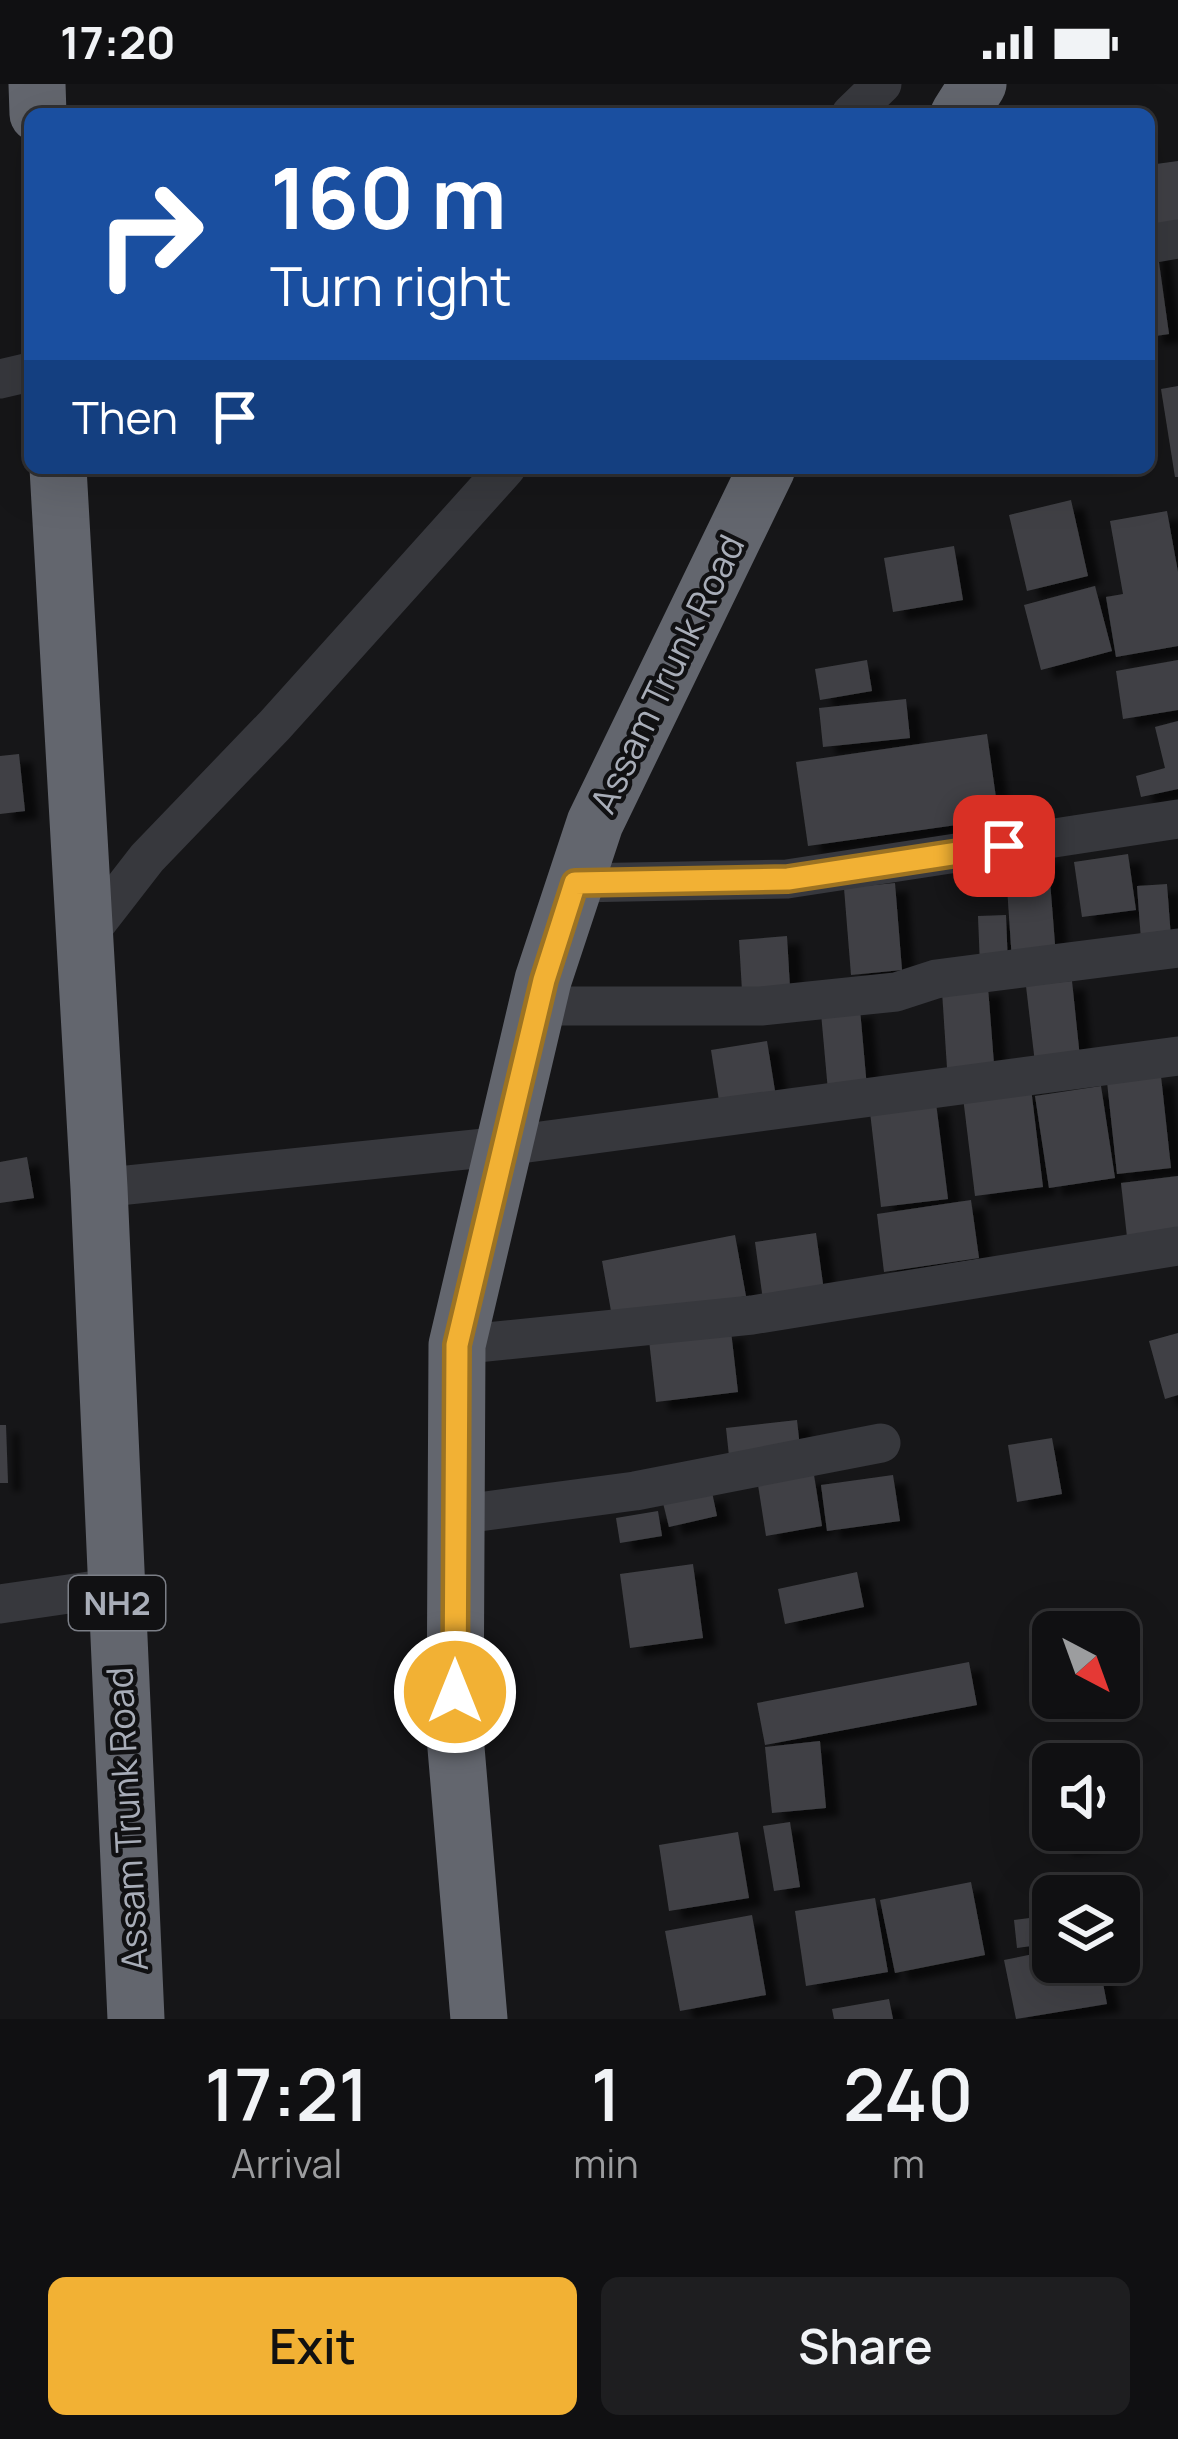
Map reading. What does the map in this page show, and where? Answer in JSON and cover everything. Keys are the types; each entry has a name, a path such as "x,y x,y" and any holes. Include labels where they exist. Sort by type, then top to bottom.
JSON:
{"highway":[{"name":"Assam Trunk Road","path":"58,474 99,1188 136,2019"},
{"name":"Assam Trunk Road","path":"479,2019 455,1736 457,1345 537,1006 595,823 764,474"}],"street":[{"path":"857,108 882,84"},
{"path":"85,938 147,858 275,725 501,474"},
{"path":"575,883 788,879 1178,819"},
{"path":"537,1006 761,1006 896,992 936,979 1178,948"},
{"path":"99,1188 504,1146 1178,1056"},
{"path":"457,1345 752,1315 1178,1246"},
{"path":"456,1515 635,1491 881,1443"},
{"path":"0,1604 117,1587"}],"building":[{"path":"1178,161 1178,225 1155,228 1155,164"},
{"path":"1155,248 1169,334 1155,336"},
{"path":"1178,386 1178,477 1175,477 1161,389"},
{"path":"1071,500 1088,576 1027,591 1009,515"},
{"path":"1167,511 1178,572 1178,646 1116,657 1106,597 1123,594 1110,521"},
{"path":"954,546 963,600 893,612 884,558"},
{"path":"1095,586 1112,651 1041,670 1024,605"},
{"path":"867,660 872,691 820,700 815,669"},
{"path":"1178,660 1178,710 1123,719 1116,671"},
{"path":"906,699 910,738 823,747 819,708"},
{"path":"1178,721 1178,789 1141,797 1136,776 1165,768 1155,727"},
{"path":"987,734 999,819 808,846 796,762"},
{"path":"19,754 25,811 0,814 0,756"},
{"path":"1128,854 1136,910 1082,917 1074,862"},
{"path":"1048,855 1056,957 1012,961 1005,858"},
{"path":"895,883 902,970 851,975 844,888"},
{"path":"1167,884 1171,938 1141,940 1137,886"},
{"path":"1006,915 1008,966 980,966 978,916"},
{"path":"787,936 790,988 742,991 739,940"},
{"path":"1072,981 1080,1058 1035,1063 1026,986"},
{"path":"988,987 994,1064 947,1068 942,991"},
{"path":"860,1009 867,1088 828,1091 821,1013"},
{"path":"767,1041 776,1097 720,1107 711,1050"},
{"path":"1161,1076 1171,1168 1117,1174 1107,1082"},
{"path":"1101,1086 1115,1178 1049,1188 1035,1096"},
{"path":"1031,1088 1043,1187 975,1196 963,1097"},
{"path":"936,1103 948,1199 881,1207 870,1112"},
{"path":"27,1157 34,1198 0,1203 0,1162"},
{"path":"1178,1176 1178,1231 1127,1237 1121,1183"},
{"path":"971,1200 979,1258 884,1272 877,1214"},
{"path":"816,1233 824,1291 763,1300 755,1242"},
{"path":"735,1235 746,1296 613,1322 602,1261"},
{"path":"731,1331 738,1392 656,1402 649,1340"},
{"path":"1178,1333 1178,1395 1165,1399 1149,1341"},
{"path":"797,1420 800,1448 729,1456 726,1428"},
{"path":"0,1425 6,1425 8,1483 0,1483"},
{"path":"1052,1438 1062,1494 1017,1502 1008,1445"},
{"path":"814,1475 822,1526 766,1536 758,1485"},
{"path":"893,1475 900,1521 827,1531 821,1485"},
{"path":"712,1492 717,1516 669,1527 663,1503"},
{"path":"658,1511 662,1536 620,1543 616,1518"},
{"path":"693,1564 703,1638 630,1648 620,1574"},
{"path":"857,1572 864,1607 785,1624 778,1589"},
{"path":"969,1662 977,1705 765,1745 757,1703"},
{"path":"820,1741 826,1808 772,1813 765,1747"},
{"path":"790,1822 800,1887 774,1891 763,1826"},
{"path":"738,1832 749,1898 669,1911 659,1845"},
{"path":"971,1882 985,1955 895,1973 880,1900"},
{"path":"875,1898 888,1972 806,1986 795,1911"},
{"path":"752,1915 766,1995 680,2011 665,1931"},
{"path":"1032,1918 1032,1946 1017,1948 1014,1920"},
{"path":"1032,1954 1032,1983 1103,1983 1107,2004 1016,2019 1004,1960"},
{"path":"889,1999 893,2019 834,2019 832,2009"}],"route":[{"path":"455,1692 457,1345 544,980 575,883 788,879 1004,846"}]}
